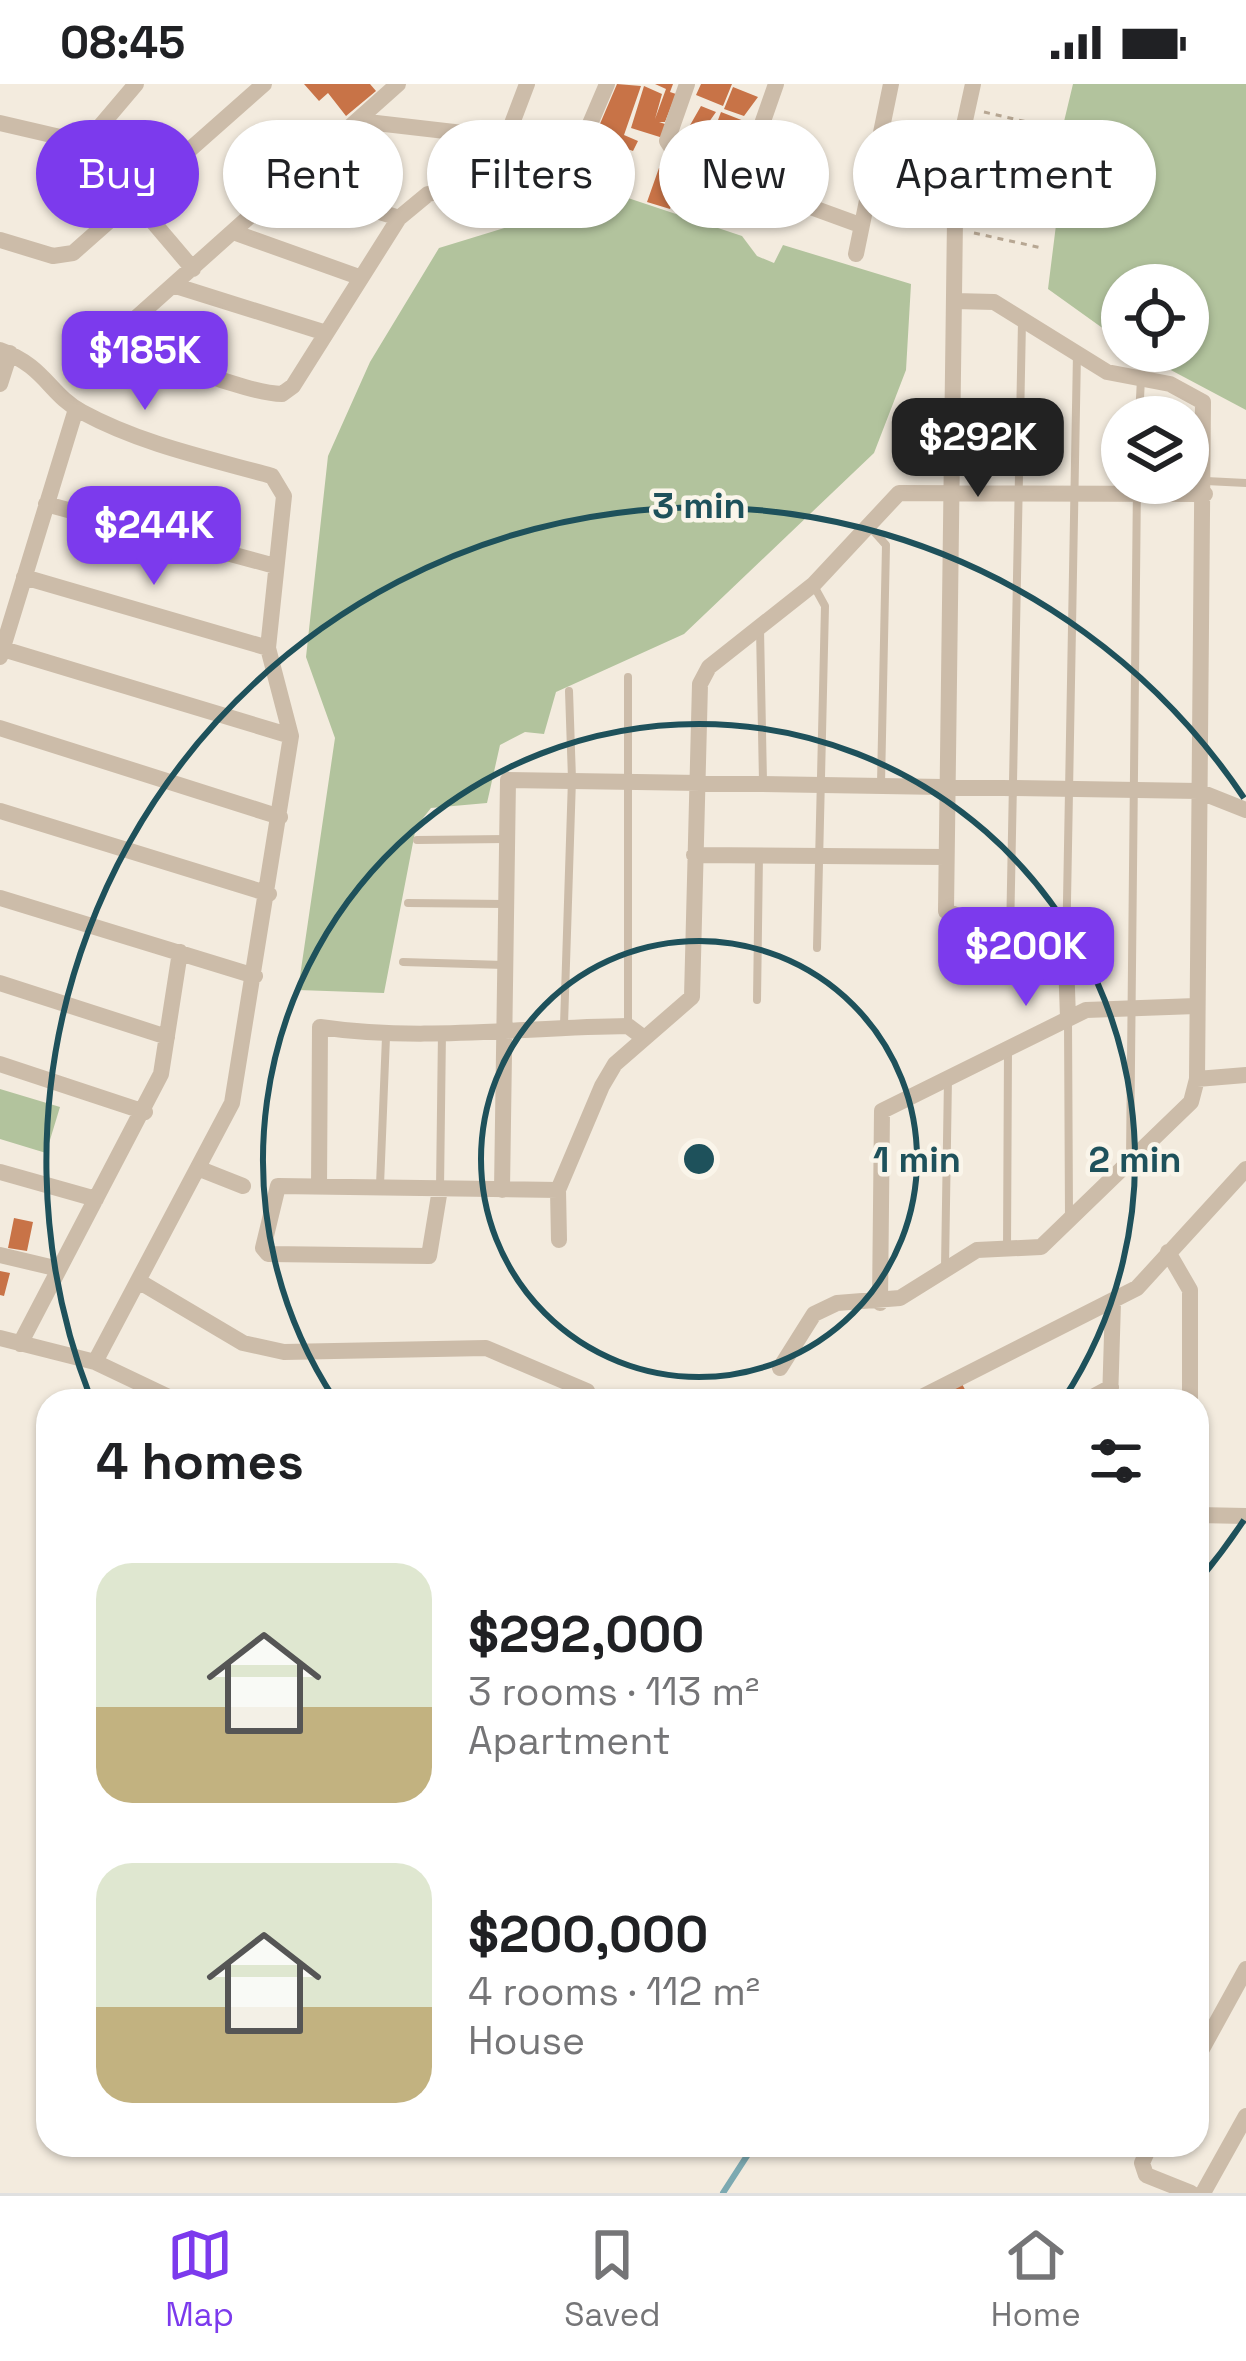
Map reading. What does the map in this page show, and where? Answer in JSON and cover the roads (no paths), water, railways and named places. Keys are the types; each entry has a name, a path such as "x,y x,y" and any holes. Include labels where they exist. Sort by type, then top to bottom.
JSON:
{"street":[{"path":"105,120 136,84"},
{"path":"199,142 264,84"},
{"path":"359,120 398,84"},
{"path":"513,120 526,84"},
{"path":"592,120 607,84"},
{"path":"675,120 687,84"},
{"path":"763,120 776,84"},
{"path":"883,120 891,84"},
{"path":"973,84 957,172 946,786 949,917 1066,960 1068,1018"},
{"path":"0,123 36,131"},
{"path":"403,215 427,195"},
{"path":"0,240 53,256 73,253 102,228"},
{"path":"159,228 193,269"},
{"path":"237,228 127,326 134,338 164,357 272,393 293,386 392,228"},
{"path":"856,254 860,228"},
{"path":"233,232 359,277"},
{"path":"176,286 326,333"},
{"path":"955,301 994,302 1107,372 1170,384 1192,396"},
{"path":"0,384 5,351 32,362 76,409 144,441 272,476 281,485 268,649 291,736 232,1102 94,1362"},
{"path":"76,409 1,653 291,736"},
{"path":"559,1240 558,1190 602,1086 615,1064 692,997 695,781 703,675 814,584 899,494 1101,492"},
{"path":"46,504 275,566"},
{"path":"780,1368 814,1314 837,1303 900,1298 977,1250 1041,1247 1130,1167 1191,1102 1197,1078 1206,504"},
{"path":"24,577 268,649"},
{"path":"0,728 280,817"},
{"path":"502,1190 508,780 1198,791 1246,810"},
{"path":"0,811 268,894"},
{"path":"694,855 946,857"},
{"path":"0,898 255,976"},
{"path":"20,1343 161,1074 180,952"},
{"path":"0,983 166,1037"},
{"path":"880,1303 881,1111 1086,1010 1196,1006"},
{"path":"320,1187 320,1027 386,1037 442,1030 628,1026 644,1038"},
{"path":"0,1064 145,1112"},
{"path":"1197,1078 1246,1075"},
{"path":"200,1169 243,1186"},
{"path":"938,1389 1137,1288 1246,1169"},
{"path":"0,1172 96,1198"},
{"path":"440,1189 429,1256 265,1252 278,1186 558,1190"},
{"path":"1168,1252 1190,1290 1190,1389"},
{"path":"0,1255 59,1269"},
{"path":"140,1282 243,1342 284,1352 486,1348 584,1389"},
{"path":"1110,1389 1114,1302"},
{"path":"0,1338 94,1362 143,1389"},
{"path":"1209,1515 1246,1516"},
{"path":"1209,2036 1246,1969"},
{"path":"1203,2193 1246,2116"},
{"path":"1145,2157 1146,2174 1191,2193"}],"lane":[{"path":"1010,936 1022,320"},
{"path":"1066,960 1077,352"},
{"path":"1140,396 1141,377"},
{"path":"1209,488 1246,483"},
{"path":"1130,1167 1137,504"},
{"path":"868,525 886,545 881,784"},
{"path":"814,584 825,606 817,948"},
{"path":"760,627 763,782"},
{"path":"628,677 628,1026"},
{"path":"563,1027 572,779 568,691"},
{"path":"418,840 507,839"},
{"path":"757,1000 759,854"},
{"path":"408,903 506,904"},
{"path":"403,962 506,965"},
{"path":"1068,1018 1069,1225"},
{"path":"440,1189 442,1030"},
{"path":"380,1188 386,1037"},
{"path":"1007,1250 1008,1048"},
{"path":"945,1269 947,1077"}],"waterway":[{"path":"723,2193 746,2157"}]}
